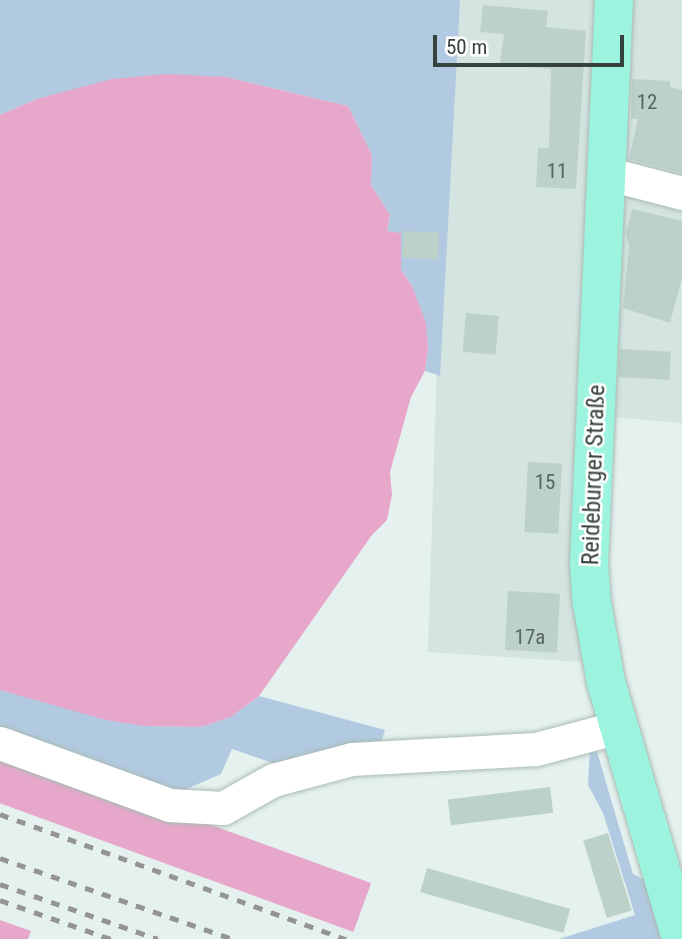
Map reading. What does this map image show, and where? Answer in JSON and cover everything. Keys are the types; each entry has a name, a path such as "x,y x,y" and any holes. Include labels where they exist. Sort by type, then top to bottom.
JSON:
{"main road":[{"name":"Reideburger Straße","path":"614,0 589,564 597,642 619,727 675,889 681,939"}],"lane":[{"path":"605,173 682,193"},
{"path":"0,743 169,805 223,808 273,780 352,760 536,749 619,727"}],"shaded area":[{"path":"0,0 460,0 440,376 425,371 428,348 412,286 401,270 401,233 387,232 390,215 371,185 372,155 348,106 226,77 37,99 0,115"},
{"path":"459,0 682,0 682,423 611,417 604,575 612,664 428,652 438,329"},
{"path":"167,74 226,77 348,106 372,155 371,185 390,215 387,231 401,233 401,270 412,286 426,323 428,348 425,371 411,397 390,472 392,495 387,520 372,535 259,696 231,717 201,727 144,726 106,720 0,690 0,115 37,99 112,79"},
{"path":"0,690 144,726 201,727 231,717 259,696 385,730 379,749 284,767 232,749 221,774 166,798 0,738"},
{"path":"595,745 633,874 647,881 663,939 559,939 635,915 603,813 588,785 590,747"},
{"path":"0,748 371,883 353,932 0,803"},
{"path":"0,920 31,931 28,939 0,939"}],"building":[{"path":"483,5 548,11 546,27 586,31 576,189 536,187 538,148 549,148 551,69 500,64 504,34 480,32"},
{"path":"632,79 670,81 670,87 682,90 682,173 629,159 638,119 631,119"},
{"path":"632,209 682,221 682,278 670,323 623,308 629,246 626,234"},
{"path":"403,231 439,232 438,259 402,258"},
{"path":"466,313 499,316 495,355 463,352"},
{"path":"620,349 671,352 669,380 619,377"},
{"path":"528,462 562,464 558,534 524,532"},
{"path":"508,591 560,594 557,653 505,650"},
{"path":"550,787 553,813 451,825 448,800"},
{"path":"608,833 632,910 607,918 583,841"},
{"path":"427,868 570,909 563,933 420,892"}],"railway":[{"path":"0,814 346,939"},
{"path":"0,858 232,939"},
{"path":"0,884 158,939"},
{"path":"0,900 111,939"}]}
